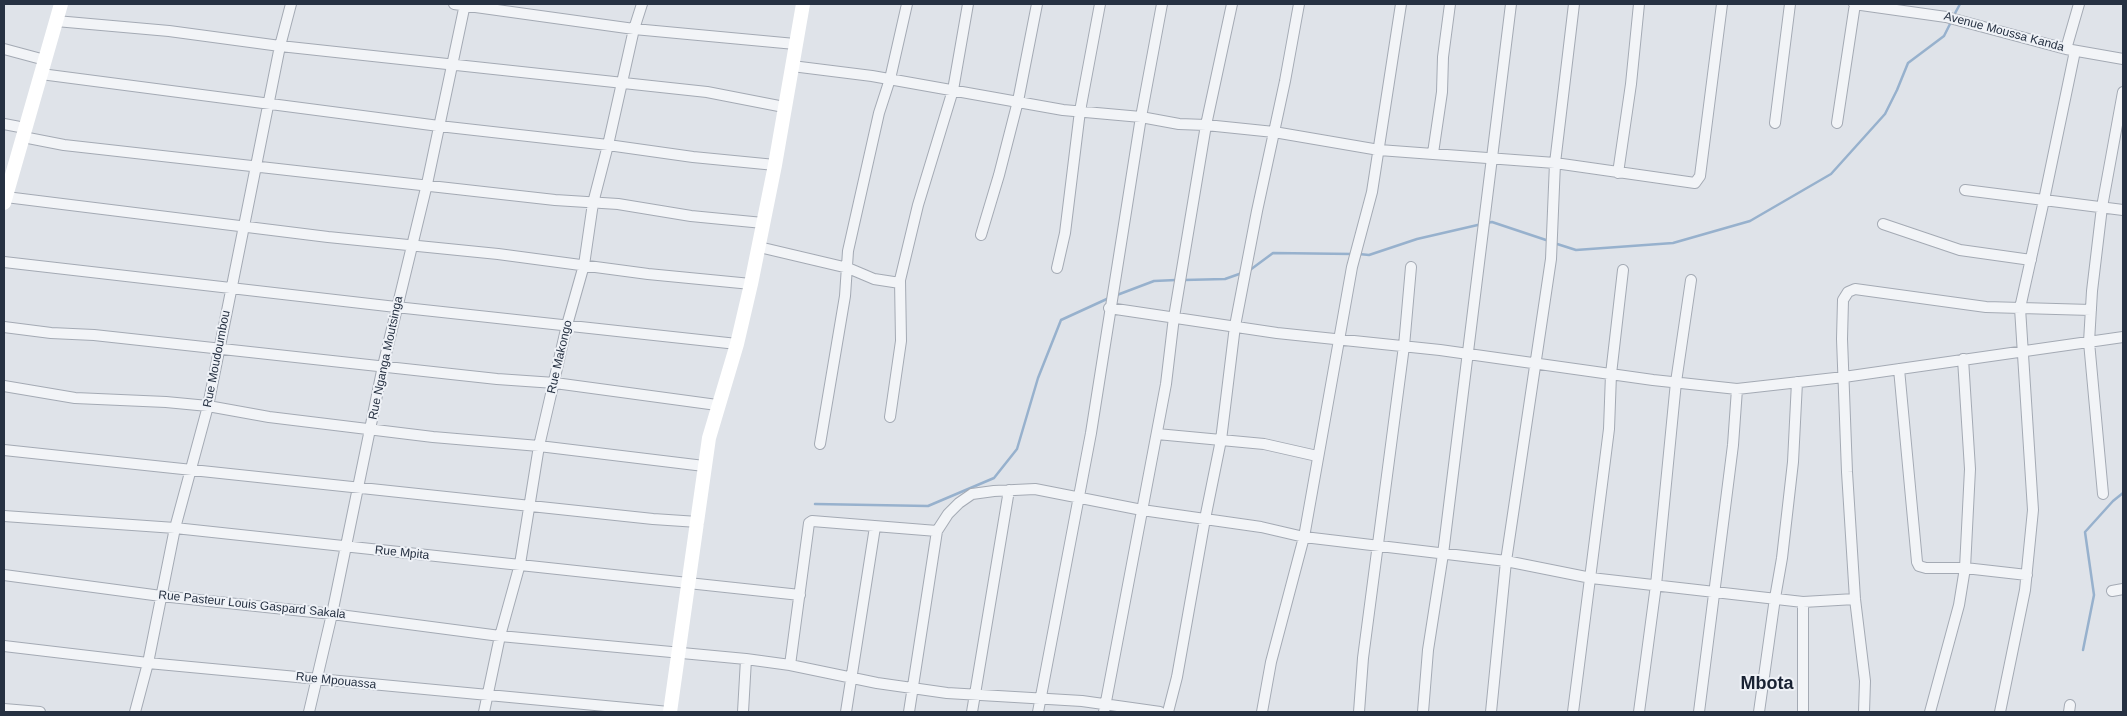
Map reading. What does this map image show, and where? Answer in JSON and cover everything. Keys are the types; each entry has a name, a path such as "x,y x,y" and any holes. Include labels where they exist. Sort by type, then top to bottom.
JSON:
{"street":[{"path":"61,4 5,200 245,228 498,254 648,274 751,284"},
{"name":"Rue Moudoumbou","path":"135,712 148,663 175,528 208,406 280,46 291,4"},
{"path":"461,4 634,29 795,44"},
{"name":"Rue Nganga Moutsinga","path":"309,712 332,614 396,307 428,184 453,66 461,4"},
{"name":"Rue Makongo","path":"484,712 500,636 520,564 539,446 567,325 584,265 593,203 634,29 642,4"},
{"path":"669,712 690,583 704,466 717,405 737,344 751,284 775,165 803,4"},
{"path":"820,444 834,372 848,268 848,251 879,113 890,79 907,4"},
{"path":"890,417 901,341 900,283 918,205 954,90 968,4"},
{"path":"981,235 1018,101 1037,4"},
{"path":"1057,268 1065,233 1080,111 1100,4"},
{"path":"1038,712 1091,433 1140,117 1162,4"},
{"path":"1105,708 1166,384 1174,317 1206,125 1232,4"},
{"path":"1168,712 1178,677 1205,519 1221,440 1235,326 1299,4"},
{"path":"1262,712 1271,662 1304,537 1352,267 1372,192 1401,4"},
{"path":"1433,153 1442,92 1443,57 1450,4"},
{"path":"1424,712 1428,650 1443,554 1511,4"},
{"path":"1491,712 1506,561 1551,259 1555,163 1574,4"},
{"path":"1618,173 1632,84 1639,4"},
{"path":"792,66 890,79 1062,110 1140,117 1179,124 1274,132 1379,150 1555,163 1695,183 1700,176 1722,4"},
{"path":"1775,123 1790,4"},
{"path":"1838,123 1855,4"},
{"name":"Avenue Moussa Kanda","path":"1855,4 1914,8 2070,50 2123,59"},
{"path":"2000,712 2027,575 2033,510 2020,308 2044,200 2079,4"},
{"path":"56,21 169,31 453,66 707,92 784,107"},
{"path":"4,49 45,60"},
{"path":"40,74 439,126 608,145 692,157 775,165"},
{"path":"2103,494 2088,342 2102,208 2123,92"},
{"path":"4,124 24,133 64,145 593,203 618,204 691,216 763,223"},
{"path":"1965,190 2123,210"},
{"path":"1883,224 1960,250 2030,260"},
{"path":"759,246 848,268 874,278 900,283"},
{"path":"4,262 737,344"},
{"path":"1359,712 1363,658 1404,346 1411,266"},
{"path":"1573,712 1609,429 1611,374 1623,270"},
{"path":"1639,712 1656,585 1676,382 1690,280"},
{"path":"1864,712 1865,681 1855,599 1847,472 1842,339 1843,300 1848,292 1856,289 1977,306 2091,310"},
{"path":"1110,308 1340,340 1535,362 1611,374 1737,389 1844,377 2123,337"},
{"path":"4,327 497,379 555,383 717,405"},
{"path":"1930,712 1959,605 1965,568 1970,469 1963,359"},
{"path":"1899,369 1917,562 1920,566 1926,568 1965,568 2027,575"},
{"path":"1759,712 1774,598 1782,558 1793,462 1797,382"},
{"path":"4,386 75,398 208,406 269,417 433,437 539,446 704,466"},
{"path":"1699,712 1733,445 1737,389"},
{"path":"1157,434 1264,444 1317,456"},
{"path":"4,450 653,519 698,522"},
{"path":"909,712 937,531 948,514 972,494 1035,489 1142,510 1261,527 1304,537 1506,561 1591,578 1804,602 1855,599"},
{"path":"972,712 1010,490"},
{"name":"Rue Mpita","path":"4,516 175,528 800,595"},
{"path":"790,665 809,523 812,521 937,531"},
{"path":"846,712 875,527"},
{"name":"Rue Pasteur Louis Gaspard Sakala","path":"4,575 161,596 332,614 500,636 746,658 914,689 975,696 1082,700 1105,708 1160,712"},
{"path":"2112,591 2123,589"},
{"path":"1803,712 1804,602"},
{"name":"Rue Mpouassa","path":"4,646 148,663 669,712"},
{"path":"743,712 746,658"},
{"path":"4,709 40,712"}],"waterway":[{"path":"1953,17 1960,4"},
{"path":"1554,243 1576,250 1673,243 1750,221 1831,174 1885,114 1908,63 1944,36 1951,22"},
{"path":"1487,223 1492,222 1549,241"},
{"path":"1359,254 1369,255 1417,239 1482,224"},
{"path":"1250,270 1273,253 1353,254"},
{"path":"1184,280 1225,279 1242,273"},
{"path":"1117,295 1154,281 1176,280"},
{"path":"815,504 928,506 994,478 1017,449 1038,378 1061,320 1109,298"},
{"path":"2083,650 2094,595 2085,532 2113,501 2123,493"}],"district":[{"name":"Mbota","path":"1767,684"}]}
